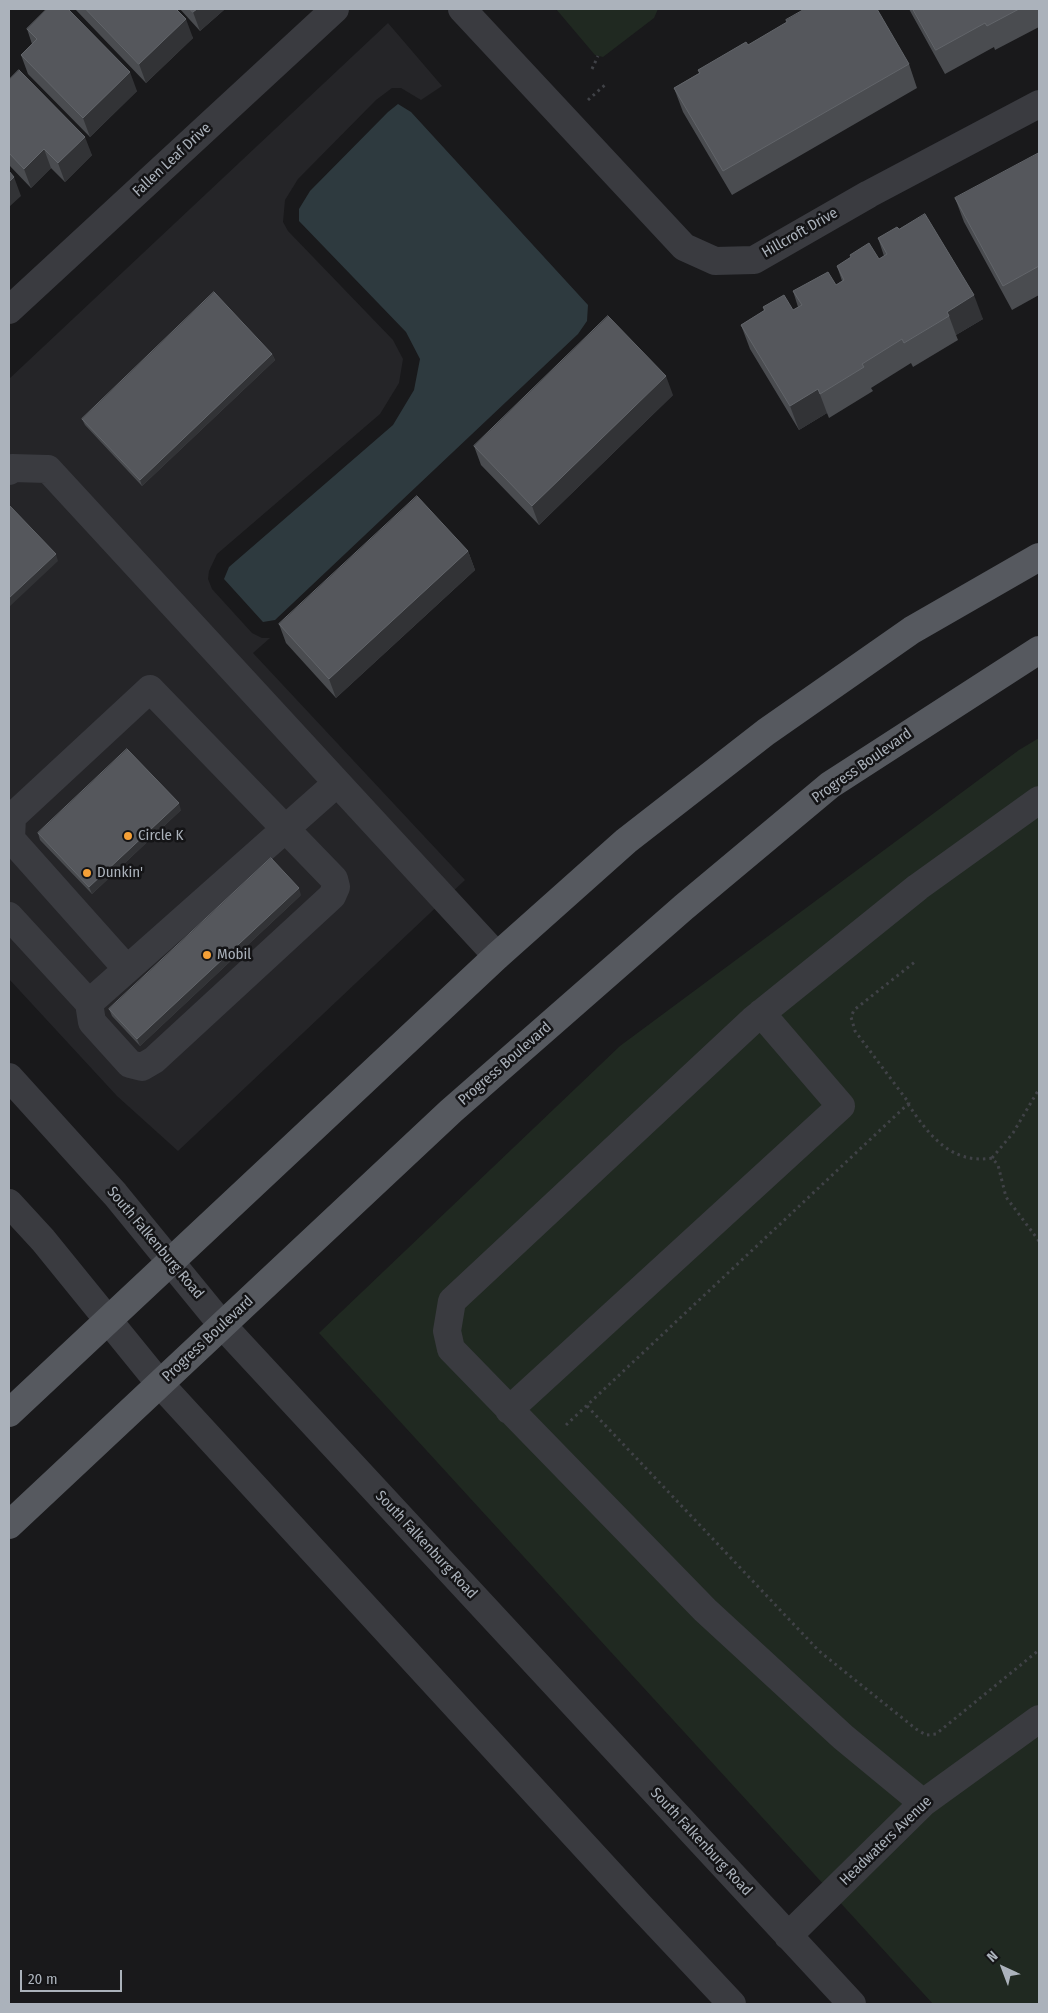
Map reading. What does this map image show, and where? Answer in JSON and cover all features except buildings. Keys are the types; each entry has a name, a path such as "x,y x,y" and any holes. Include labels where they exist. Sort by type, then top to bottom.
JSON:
{"main road":[{"path":"9,1413 497,956 626,841 766,732 912,630 1039,557"},
{"name":"Progress Boulevard","path":"9,1525 451,1111 684,907 830,785 1039,650"}],"street":[{"name":"Fallen Leaf Drive","path":"9,310 335,9"},
{"name":"Hillcroft Drive","path":"462,9 684,248 715,260 754,260 869,194 1039,104"},
{"path":"9,471 12,468 48,469 497,956"},
{"path":"9,916 89,1003 92,1022 130,1064 142,1067 154,1060 332,896 336,887 334,879 150,689 12,817 11,840 127,969"},
{"path":"89,1003 337,783"},
{"path":"923,1803 843,1737 705,1610 451,1349 447,1330 452,1301 761,1013 918,887 1039,800"},
{"path":"509,1410 841,1106 761,1013"},
{"name":"South Falkenburg Road","path":"9,1077 115,1194 223,1326 852,2004"},
{"path":"9,1203 43,1240 160,1384 732,2004"},
{"name":"Headwaters Avenue","path":"788,1936 923,1803 1039,1719"}],"path":[{"path":"592,69 598,56"},
{"path":"582,105 606,84"},
{"path":"908,1104 935,1140 948,1150 980,1160 992,1158 1013,1133 1039,1089"},
{"path":"992,1158 998,1164 1006,1197 1039,1241"},
{"path":"587,1406 819,1651 926,1735 936,1734 1039,1650"}],"shaded area":[{"path":"556,9 658,9 654,18 603,57 595,55"},
{"path":"388,23 442,86 421,100 401,88 392,88 376,100 298,179 285,200 283,222 288,231 393,340 403,359 399,383 380,414 217,554 209,571 208,579 212,589 252,633 262,638 270,638 253,653 465,880 178,1151 117,1096 9,979 9,379"},
{"path":"398,104 411,112 588,305 587,321 578,334 275,620 263,622 224,579 229,567 393,425 414,390 420,359 406,332 299,221 299,209 310,191"},
{"path":"1039,738 1039,2003 933,2004 319,1333 620,1046 1019,750"}],"place":[{"name":"Circle K","path":"128,836"},
{"name":"Dunkin'","path":"87,873"},
{"name":"Mobil","path":"207,955"}]}
